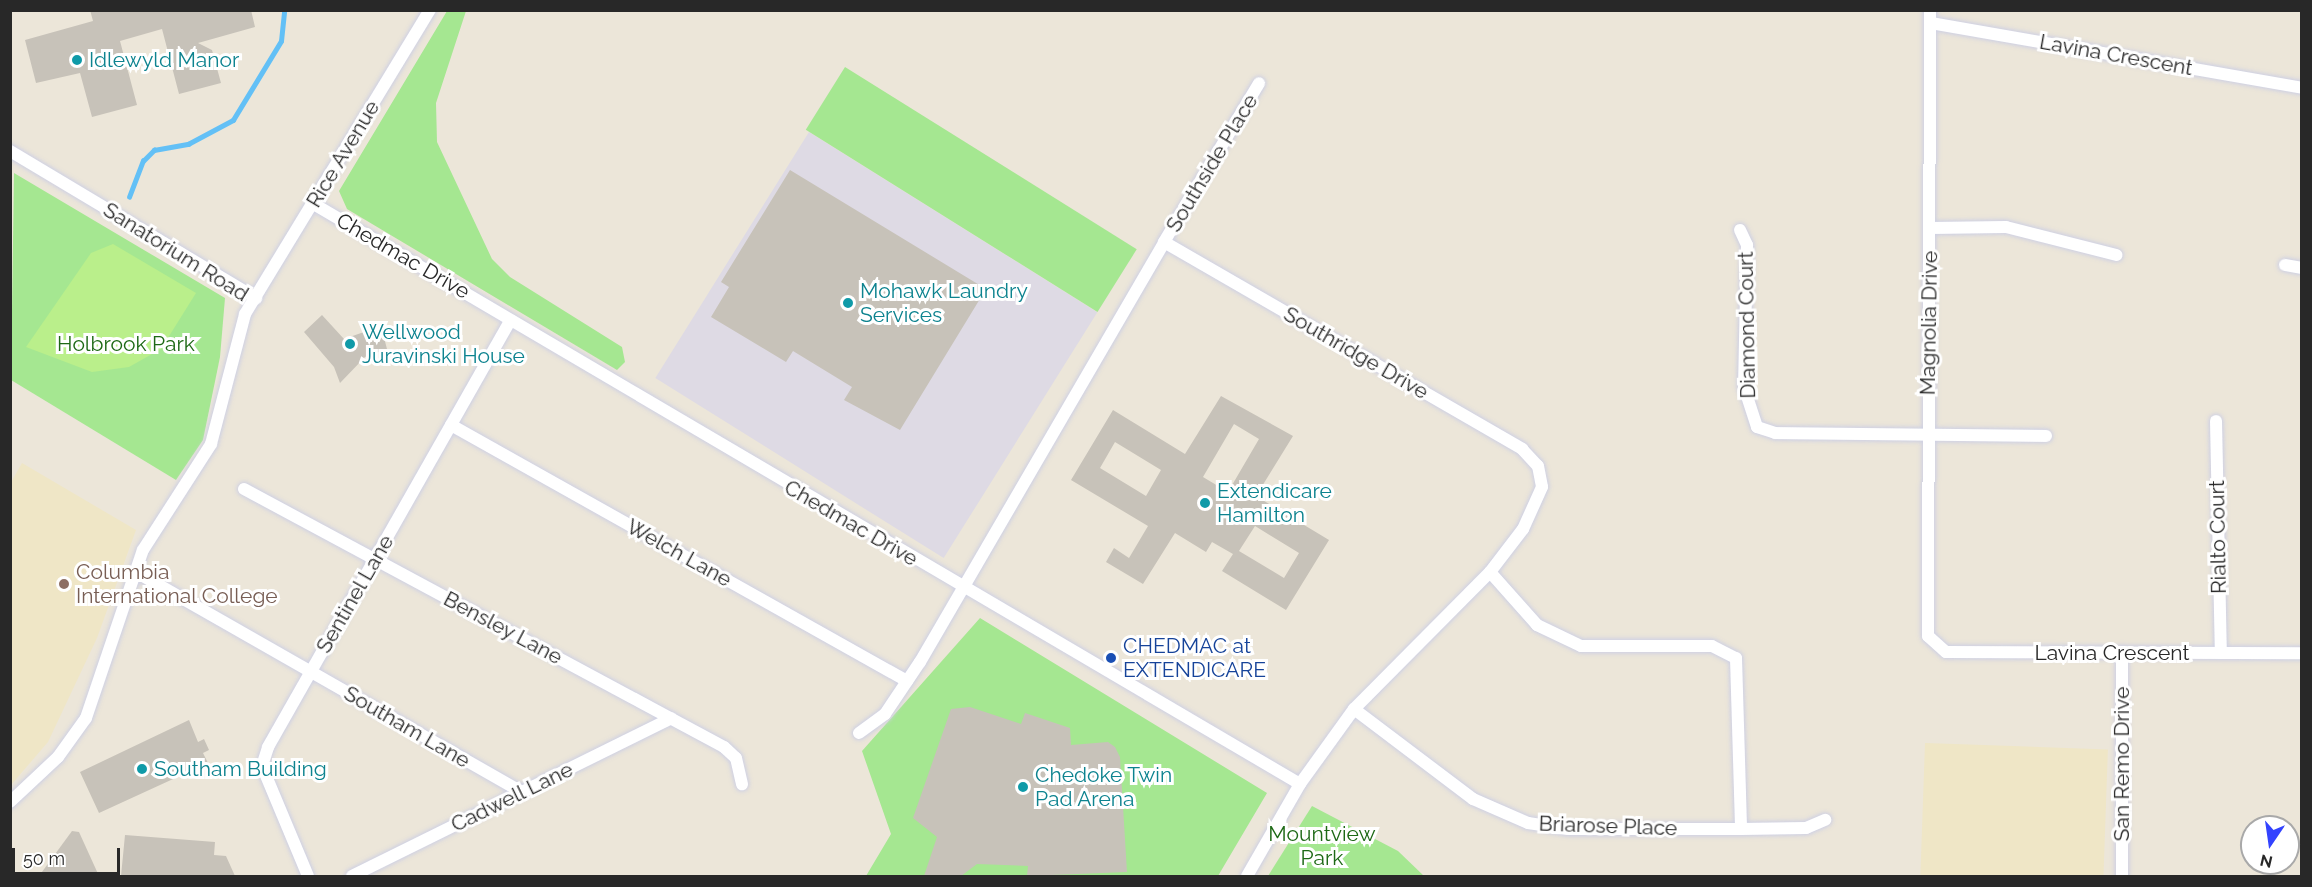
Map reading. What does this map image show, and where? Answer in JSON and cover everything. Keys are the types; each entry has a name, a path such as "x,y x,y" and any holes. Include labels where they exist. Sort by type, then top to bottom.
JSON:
{"street":[{"name":"Rice Avenue","path":"256,298 430,10"},
{"name":"Lavina Crescent","path":"1930,17 2301,88"},
{"name":"Magnolia Drive","path":"1928,636 1930,17"},
{"name":"Southside Place","path":"1164,242 1259,84"},
{"name":"Sanatorium Road","path":"10,151 256,298 239,328 212,444 155,526 136,572 86,718 58,757 10,802"},
{"name":"Chedmac Drive","path":"312,203 1300,784"},
{"path":"1930,228 2006,227 2117,255"},
{"name":"Diamond Court","path":"1740,230 1747,245 1744,387 1757,427 1775,434 1928,436"},
{"path":"859,733 885,714 908,681 965,588 1164,242"},
{"name":"Southridge Drive","path":"1164,242 1522,449 1538,466 1542,487 1523,529 1490,572 1354,709 1300,784"},
{"path":"2285,265 2301,268"},
{"name":"Sentinel Lane","path":"308,876 262,766 311,672 511,320"},
{"name":"Rialto Court","path":"2216,421 2221,653"},
{"name":"Welch Lane","path":"451,424 908,681"},
{"path":"1928,436 2046,436"},
{"name":"Bensley Lane","path":"243,489 671,718 736,758 742,784"},
{"name":"Southam Lane","path":"136,572 522,792"},
{"path":"1490,572 1537,625 1581,646 1712,646 1736,658 1741,829"},
{"name":"Lavina Crescent","path":"1928,636 1946,652 2301,653"},
{"name":"San Remo Drive","path":"2122,652 2122,876"},
{"name":"Briarose Place","path":"1354,709 1473,799 1528,823 1568,829 1741,829 1806,828 1825,820"},
{"name":"Cadwell Lane","path":"352,876 671,718"},
{"path":"1247,876 1300,784"},
{"path":"379,863 384,876"}],"shaded area":[{"path":"809,132 1097,312 944,558 655,378"},
{"name":"Columbia International College","path":"22,463 136,530 97,638 48,742 11,785 10,484"},
{"path":"1925,743 2108,749 2103,876 1920,876"}],"green space":[{"path":"447,11 466,11 436,103 437,142 492,259 510,277 622,347 625,362 617,370 347,209 339,191"},
{"path":"845,67 1137,249 1098,312 806,130"},
{"name":"Holbrook Park","path":"14,173 225,298 220,357 203,440 176,480 11,380"},
{"path":"113,244 196,293 161,349 129,367 92,372 26,347 91,253"},
{"path":"980,618 1267,793 1218,876 866,876 891,834 862,751"},
{"name":"Mountview Park","path":"1312,806 1398,851 1424,876 1268,876"}],"building":[{"name":"Idlewyld Manor","path":"90,10 251,10 255,27 198,43 212,50 221,83 179,94 162,29 120,41 137,105 92,117 80,73 36,83 25,40 93,21"},
{"name":"Mohawk Laundry Services","path":"790,170 986,289 900,430 844,400 852,387 793,351 786,362 711,317 729,287 721,282"},
{"name":"Wellwood Juravinski House","path":"322,315 344,339 381,326 387,349 365,357 340,383 334,367 304,332"},
{"name":"Extendicare Hamilton","path":"1221,396 1293,436 1256,496 1329,540 1286,610 1222,571 1233,554 1212,542 1206,552 1175,533 1143,584 1106,562 1114,548 1129,558 1148,526 1071,480 1113,410 1185,454","holes":["1234,424 1259,439 1228,492 1203,477","1115,442 1161,470 1146,496 1100,468","1255,526 1299,553 1284,578 1239,551"]},
{"name":"Chedoke Twin Pad Arena","path":"970,707 1021,724 1025,713 1070,728 1071,745 1108,742 1115,747 1120,757 1127,872 1027,876 1028,866 977,864 961,876 924,876 937,837 913,818 951,709"},
{"name":"Southam Building","path":"189,720 198,742 204,739 209,750 203,753 208,763 99,813 80,772"},
{"path":"72,831 79,832 99,876 39,876"},
{"path":"125,835 215,842 214,855 226,856 235,876 121,876"}],"waterway":[{"path":"129,197 143,161 154,150 188,144 233,120 281,41 284,10"}],"place":[{"name":"Idlewyld Manor","path":"77,60"},
{"name":"Mohawk Laundry Services","path":"848,303"},
{"name":"Wellwood Juravinski House","path":"350,344"},
{"name":"Extendicare Hamilton","path":"1205,503"},
{"name":"Columbia International College","path":"64,584"},
{"name":"CHEDMAC at EXTENDICARE","path":"1111,658"},
{"name":"Southam Building","path":"142,769"},
{"name":"Chedoke Twin Pad Arena","path":"1023,787"}]}
